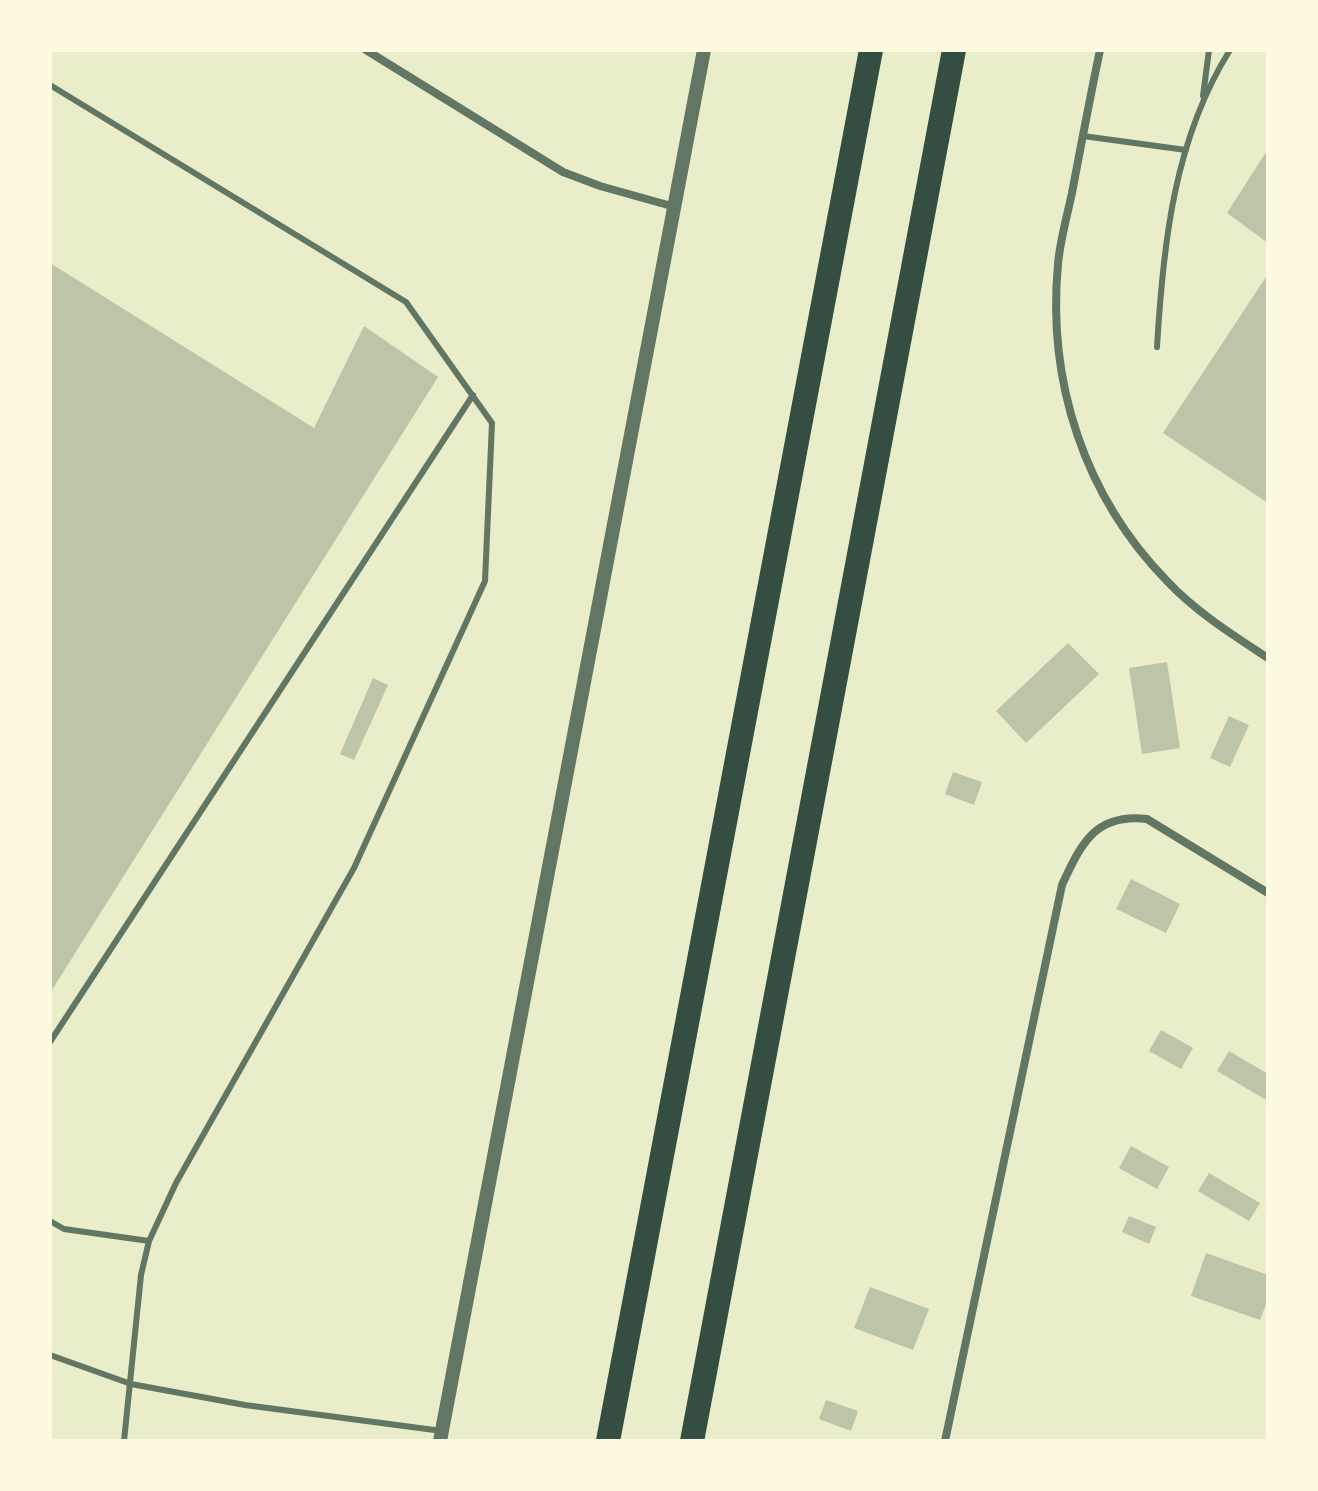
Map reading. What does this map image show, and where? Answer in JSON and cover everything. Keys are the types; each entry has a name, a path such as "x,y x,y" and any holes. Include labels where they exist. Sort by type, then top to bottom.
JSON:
{"highway":[{"path":"608,1441 871,50"},
{"path":"692,1441 954,50"}],"street":[{"path":"366,50 563,172 675,207"},
{"path":"441,1436 704,50"},
{"path":"1100,50 1058,262 1055,315 1060,369 1072,422 1103,495 1132,541 1167,582 1208,617 1268,658"},
{"path":"945,1441 1062,885 1076,854 1092,833 1109,821 1127,817 1147,819 1268,893"}],"lane":[{"path":"1203,100 1209,50"},
{"path":"1157,347 1165,248 1179,175 1203,100 1230,50"},
{"path":"50,85 406,302 492,423 485,581 354,868 176,1183 149,1241 141,1275 124,1441"},
{"path":"1083,136 1186,150"},
{"path":"50,1042 473,395"},
{"path":"50,1221 64,1229 149,1241"},
{"path":"50,1355 131,1384 441,1436"}],"building":[{"path":"1268,149 1268,243 1227,213"},
{"path":"50,263 314,428 364,326 438,377 50,993"},
{"path":"1268,274 1268,503 1163,433"},
{"path":"1068,643 1099,674 1026,743 996,711"},
{"path":"1167,662 1180,748 1142,754 1129,668"},
{"path":"373,678 388,685 354,760 340,754"},
{"path":"1229,716 1249,725 1230,767 1210,758"},
{"path":"953,772 982,782 974,805 945,794"},
{"path":"1131,879 1180,904 1166,933 1116,909"},
{"path":"1161,1030 1193,1048 1181,1069 1149,1051"},
{"path":"1229,1051 1268,1074 1268,1101 1217,1071"},
{"path":"1131,1146 1169,1167 1157,1189 1119,1168"},
{"path":"1209,1173 1260,1203 1249,1221 1198,1191"},
{"path":"1129,1216 1156,1227 1149,1244 1122,1232"},
{"path":"1206,1253 1268,1275 1268,1299 1260,1320 1191,1296"},
{"path":"870,1287 929,1309 913,1350 854,1328"},
{"path":"826,1400 858,1411 851,1431 819,1419"}]}
